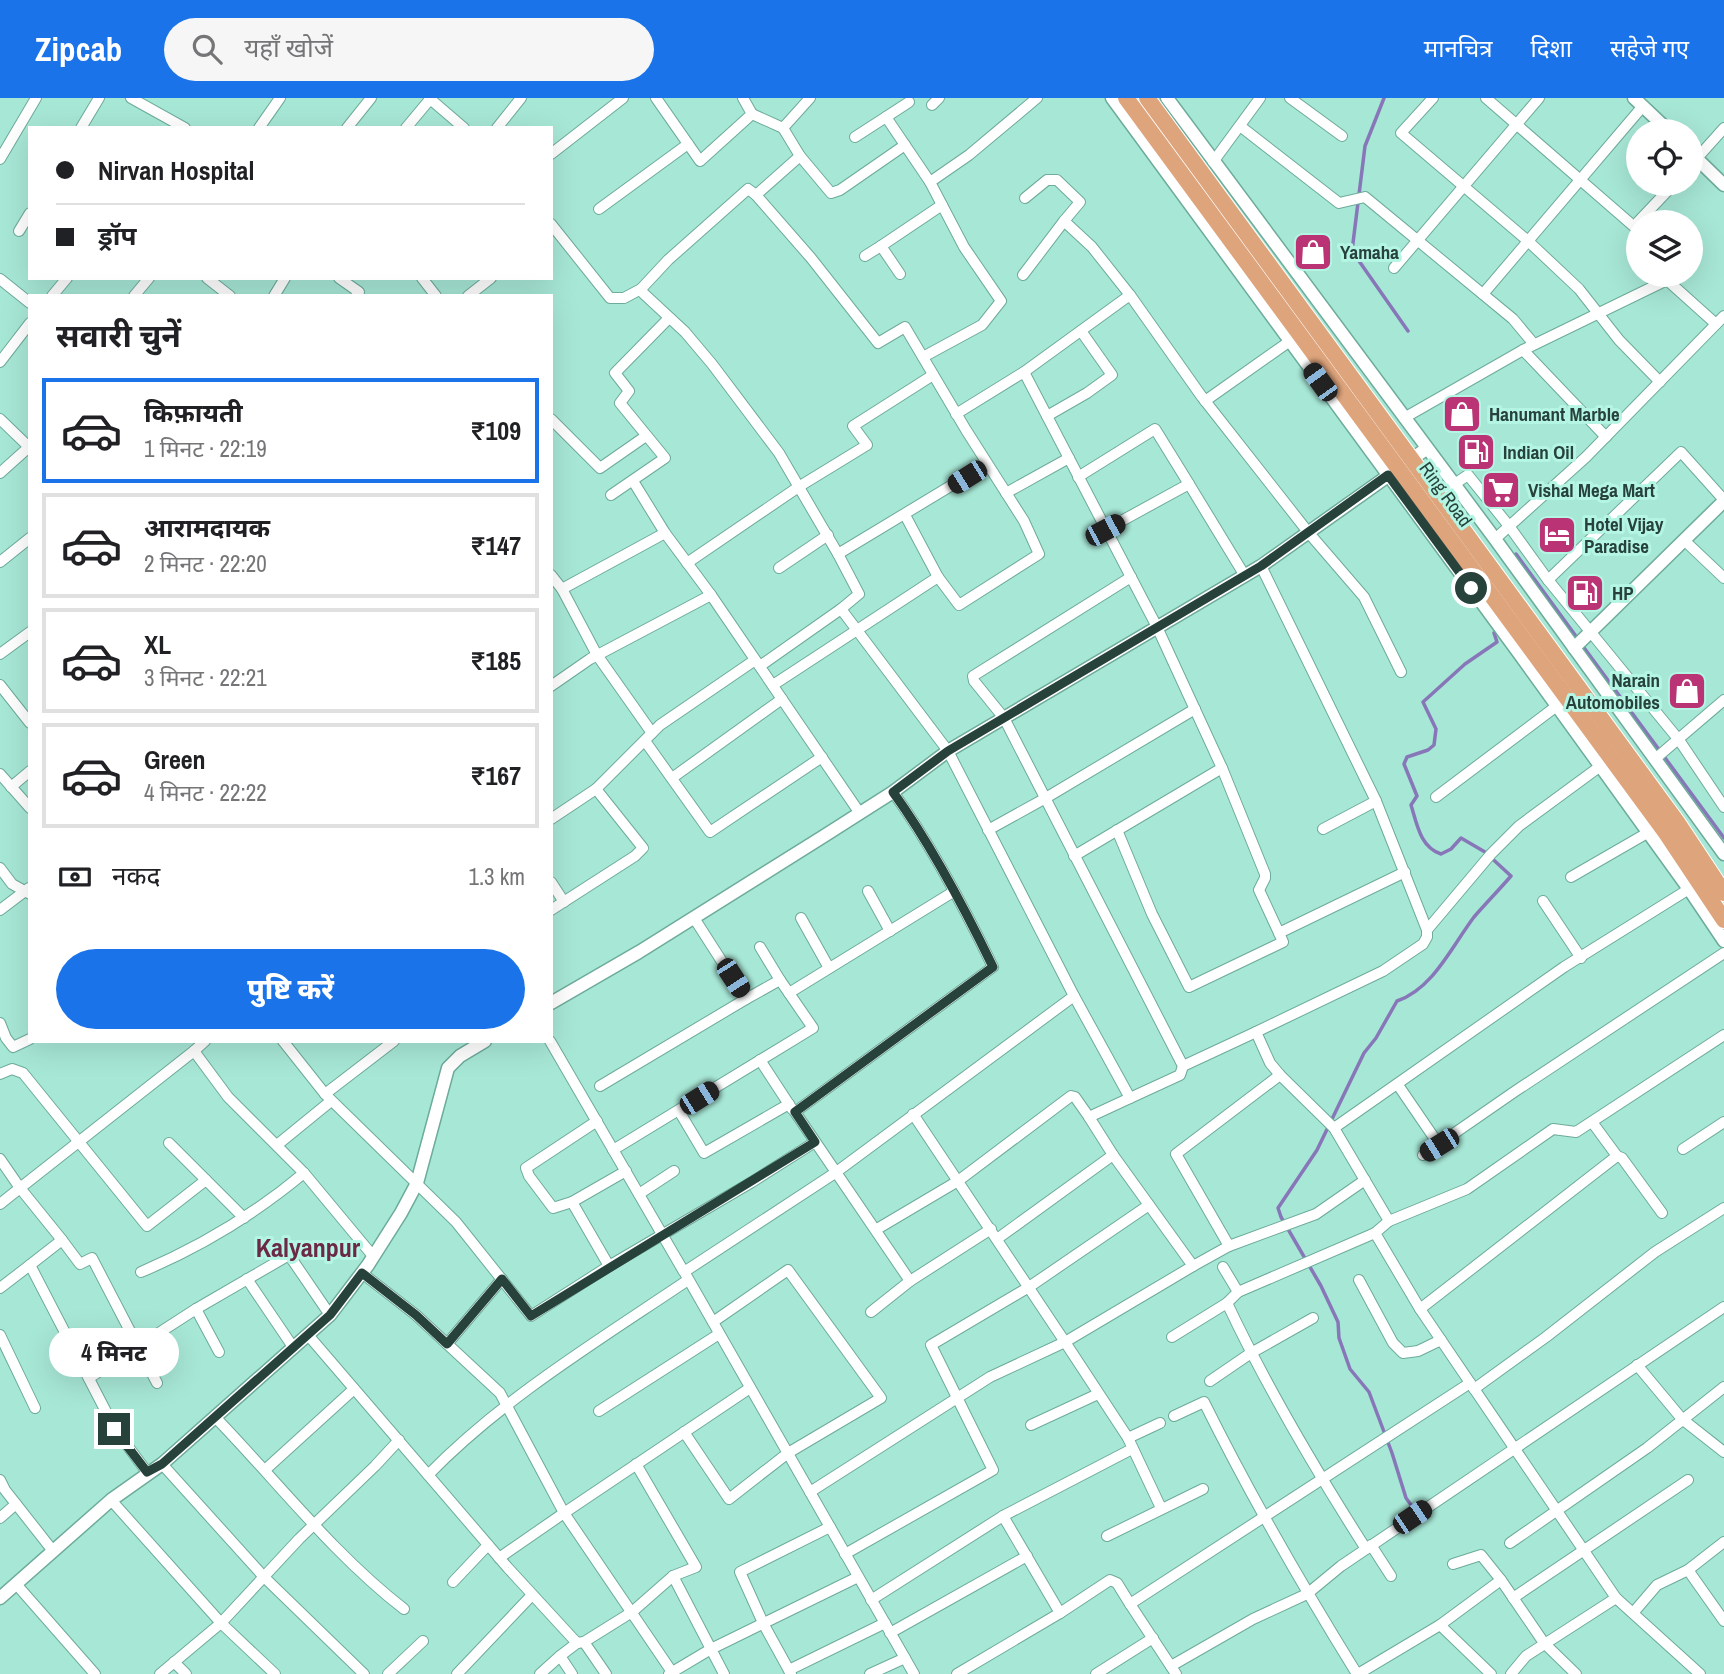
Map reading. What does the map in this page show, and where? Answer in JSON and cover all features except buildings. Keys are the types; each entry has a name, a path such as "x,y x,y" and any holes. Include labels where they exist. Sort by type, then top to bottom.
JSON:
{"highway":[{"name":"Ring Road","path":"1126,98 1400,467 1438,495 1677,822 1724,893"},
{"name":"Ring Road","path":"1147,98 1563,702 1606,762 1666,833 1724,920"}],"street":[{"path":"0,159 36,98"},
{"path":"82,126 99,98"},
{"path":"131,98 180,126"},
{"path":"260,126 280,98"},
{"path":"349,126 371,98"},
{"path":"408,126 430,98 462,126"},
{"path":"499,126 520,98"},
{"path":"553,152 623,98"},
{"path":"656,98 700,160 752,114"},
{"path":"743,98 752,114 783,128 800,156 831,193 840,190 905,145"},
{"path":"783,128 810,98"},
{"path":"930,182 969,155 1037,98"},
{"path":"1112,98 1290,341 1400,467"},
{"path":"1167,98 1495,539 1582,640 1677,741 1724,807"},
{"path":"1213,162 1260,98"},
{"path":"1290,98 1342,136"},
{"path":"1433,98 1401,133 1528,241 1579,289 1619,340 1660,383"},
{"path":"1486,98 1626,216"},
{"path":"1394,268 1539,98"},
{"path":"855,137 909,102"},
{"path":"1483,294 1580,180 1639,102 1657,119"},
{"path":"887,117 930,182 964,247 1001,301 982,325 923,357"},
{"path":"1240,126 1339,202 1365,197 1513,319 1533,343"},
{"path":"1703,149 1724,128"},
{"path":"599,209 688,144"},
{"path":"756,195 800,156"},
{"path":"1703,167 1724,185"},
{"path":"1023,275 1080,202 1057,180 1047,180 1025,198"},
{"path":"553,229 610,298 624,298 641,289 668,260 748,189 756,195 811,258 877,343 905,327 1024,521 1039,554 959,605 938,577 905,515"},
{"path":"1651,210 1663,196"},
{"path":"864,256 942,205"},
{"path":"19,231 28,216"},
{"path":"1064,221 1092,247 1130,295 1205,401 1308,532 1364,597 1401,672"},
{"path":"881,246 900,274"},
{"path":"0,279 28,301"},
{"path":"54,294 64,280"},
{"path":"136,294 147,280"},
{"path":"210,280 227,294"},
{"path":"342,280 359,292 358,294"},
{"path":"424,280 434,294"},
{"path":"471,294 489,280"},
{"path":"1404,418 1533,343 1667,280 1716,324"},
{"path":"553,817 596,789 660,725 841,609 859,594 779,453 712,364 685,332 641,289"},
{"path":"956,414 1024,372 1130,295"},
{"path":"1495,539 1606,437 1724,316"},
{"path":"611,495 665,458 620,403 629,391 615,373 669,318"},
{"path":"0,362 28,326"},
{"path":"1047,416 1112,375 1081,331"},
{"path":"1205,401 1290,341"},
{"path":"1523,350 1606,437"},
{"path":"1024,372 1157,627 1222,768 1265,874 1259,890 1283,943 1189,987 1152,914 1117,830"},
{"path":"687,563 800,486 867,445 853,426 933,375"},
{"path":"0,419 28,445"},
{"path":"553,421 600,468 646,436"},
{"path":"1079,477 1155,429 1245,576"},
{"path":"0,473 28,447"},
{"path":"553,1002 694,918 893,792 948,751 1261,566 1426,449"},
{"path":"1548,580 1681,452 1724,500 1582,640"},
{"path":"1006,493 1069,458"},
{"path":"838,554 987,464"},
{"path":"1438,495 1468,475 1509,526 1548,580 1582,640 1724,853"},
{"path":"633,481 665,533 711,595 859,812"},
{"path":"1105,530 1189,485"},
{"path":"562,589 665,533"},
{"path":"779,568 828,536"},
{"path":"0,562 28,540"},
{"path":"1684,540 1724,578"},
{"path":"1183,1066 1383,971 1423,944 1427,937 1427,930 1376,801 1261,566"},
{"path":"773,685 938,577"},
{"path":"1089,1117 1180,1075 1183,1066 1004,719 974,681 973,676 1130,577"},
{"path":"553,578 672,778 710,832 822,757"},
{"path":"553,681 711,595"},
{"path":"841,609 854,630 948,751 1074,996 1130,1098"},
{"path":"0,654 28,633"},
{"path":"0,685 28,720"},
{"path":"672,778 782,699"},
{"path":"1659,756 1724,700"},
{"path":"1436,797 1563,702"},
{"path":"988,830 1195,709"},
{"path":"1427,930 1489,856 1519,826 1606,762 1649,832 1724,941"},
{"path":"1074,856 1222,768"},
{"path":"11,787 28,773"},
{"path":"0,774 28,806"},
{"path":"553,908 635,856 643,848 596,789"},
{"path":"678,1111 704,1153 792,1108 993,967 953,892 893,792"},
{"path":"1323,829 1376,801"},
{"path":"1571,877 1649,832"},
{"path":"0,868 12,884 28,891"},
{"path":"1279,933 1405,872"},
{"path":"553,885 564,902"},
{"path":"1334,1128 1564,967 1689,889"},
{"path":"0,910 28,891"},
{"path":"868,891 890,931"},
{"path":"789,993 953,892"},
{"path":"1543,901 1581,958"},
{"path":"694,918 746,999"},
{"path":"801,918 830,968"},
{"path":"613,1150 813,1028 760,947"},
{"path":"1423,1155 1724,953"},
{"path":"600,1086 780,980"},
{"path":"429,1475 461,1442 507,1405 686,1276 835,1174 1074,996"},
{"path":"0,1023 6,1038 13,1046 28,1040"},
{"path":"1256,1032 1269,1063 1334,1128 1389,1221"},
{"path":"1172,1337 1227,1303 1238,1292 1375,1233 1389,1221 1467,1189 1553,1129 1576,1132 1724,1035"},
{"path":"0,1204 203,1043"},
{"path":"285,1043 328,1098 456,1222 531,1316 815,1142"},
{"path":"277,1146 392,1043"},
{"path":"0,1598 111,1500 147,1472 162,1464 330,1315 362,1273 401,1213 416,1183 448,1068 460,1056 482,1043"},
{"path":"551,1043 914,1674"},
{"path":"194,1051 228,1097 304,1173 373,1256"},
{"path":"760,1060 835,1174 877,1229 911,1281"},
{"path":"0,1074 12,1069 23,1073 147,1226 206,1180"},
{"path":"1229,1247 1176,1154 1280,1075"},
{"path":"1398,1085 1439,1145"},
{"path":"877,1229 958,1181 1071,1096 1075,1097 1193,1266"},
{"path":"913,1114 1128,1438 1161,1508"},
{"path":"597,1121 526,1168 529,1176 553,1208 572,1202 626,1171"},
{"path":"1592,1122 1662,1213"},
{"path":"1683,1149 1724,1122"},
{"path":"169,1143 244,1218"},
{"path":"997,1239 1113,1155"},
{"path":"1420,1309 1618,1156"},
{"path":"0,1159 80,1264 93,1258 157,1383"},
{"path":"639,1194 674,1171"},
{"path":"141,1272 187,1252 244,1218 304,1173"},
{"path":"810,1492 990,1377 1065,1342 1229,1247 1316,1214 1365,1181"},
{"path":"572,1202 609,1266"},
{"path":"845,1554 993,1470 930,1345 1029,1287 1149,1205"},
{"path":"1130,1604 1321,1478 1472,1386 1546,1337 1655,1252 1724,1208"},
{"path":"871,1312 911,1281 991,1229"},
{"path":"1375,1233 1420,1309 1616,1598 1700,1674"},
{"path":"0,1288 62,1240"},
{"path":"89,1378 196,1309 289,1255 330,1315"},
{"path":"30,1265 114,1429 147,1472"},
{"path":"1223,1267 1238,1292"},
{"path":"684,1432 729,1499 788,1453 881,1398 788,1270 713,1322"},
{"path":"362,1273 416,1315 500,1393 564,1513 670,1673 711,1649 858,1577"},
{"path":"247,1279 293,1347"},
{"path":"447,1344 502,1279"},
{"path":"1359,1280 1393,1343 1403,1353 1418,1351 1441,1340"},
{"path":"1227,1303 1251,1353 1321,1478 1391,1576"},
{"path":"957,1674 1110,1580 1117,1583 1174,1670 1253,1619 1307,1594 1340,1566 1724,1307"},
{"path":"196,1309 219,1352"},
{"path":"1210,1381 1251,1353 1312,1318"},
{"path":"599,1411 719,1334"},
{"path":"0,1335 35,1408"},
{"path":"308,1335 499,1558 581,1643 606,1674"},
{"path":"1637,1365 1682,1419 1724,1452"},
{"path":"1510,1543 1647,1448 1724,1387"},
{"path":"499,1558 750,1388"},
{"path":"265,1469 354,1389"},
{"path":"1031,1425 1098,1394"},
{"path":"1174,1416 1204,1402 1263,1517 1307,1594 1358,1674 1440,1625 1501,1580"},
{"path":"215,1417 314,1525 385,1595 404,1609"},
{"path":"1128,1438 1160,1423"},
{"path":"160,1674 221,1623 398,1440"},
{"path":"871,1600 1003,1516 1132,1449"},
{"path":"162,1464 264,1577 363,1674"},
{"path":"540,1674 560,1656 632,1612 673,1576 696,1567 636,1464"},
{"path":"0,1480 53,1551"},
{"path":"1513,1598 1688,1480"},
{"path":"1107,1536 1203,1489"},
{"path":"111,1500 221,1623 275,1674"},
{"path":"0,1517 16,1504"},
{"path":"1003,1516 1060,1613"},
{"path":"830,1527 740,1572 763,1623 790,1672 887,1628 1027,1556"},
{"path":"1633,1613 1657,1585 1688,1570 1724,1542"},
{"path":"453,1582 488,1545"},
{"path":"1453,1564 1481,1555 1544,1643 1575,1674"},
{"path":"1688,1570 1724,1621"},
{"path":"673,1576 724,1674"},
{"path":"16,1584 95,1674"},
{"path":"457,1674 532,1595"},
{"path":"1511,1674 1526,1656 1616,1598"},
{"path":"1440,1625 1492,1674"},
{"path":"1096,1674 1153,1638"},
{"path":"388,1674 423,1641"},
{"path":"560,1656 572,1674"},
{"path":"870,1674 905,1658"},
{"path":"174,1662 186,1674"}],"waterway":[{"path":"1384,98 1365,146 1352,251 1408,331"},
{"path":"1516,554 1578,639"},
{"path":"1414,1509 1406,1498 1369,1392 1350,1369 1339,1338 1338,1322 1278,1208 1317,1150 1364,1053 1397,1001 1410,995 1431,977 1474,917 1511,876 1485,852 1461,838 1451,849 1441,854 1428,846 1415,820 1411,805 1417,796 1404,764 1407,757 1428,750 1434,745 1436,729 1423,702 1465,664 1497,642 1494,633"},
{"path":"1582,645 1724,838"}],"place":[{"name":"Yamaha","path":"1313,252"},
{"name":"Hanumant Marble","path":"1462,414"},
{"name":"Indian Oil","path":"1476,452"},
{"name":"Vishal Mega Mart","path":"1501,490"},
{"name":"Hotel Vijay Paradise","path":"1557,535"},
{"name":"HP","path":"1585,593"},
{"name":"Narain Automobiles","path":"1687,691"}],"district":[{"name":"Kalyanpur","path":"308,1248"}],"route":[{"path":"114,1429 147,1472 162,1464 330,1315 362,1273 416,1315 447,1344 502,1279 531,1316 815,1142 795,1112 993,967 973,926 893,792 948,751 1261,566 1388,475 1471,588"}]}
